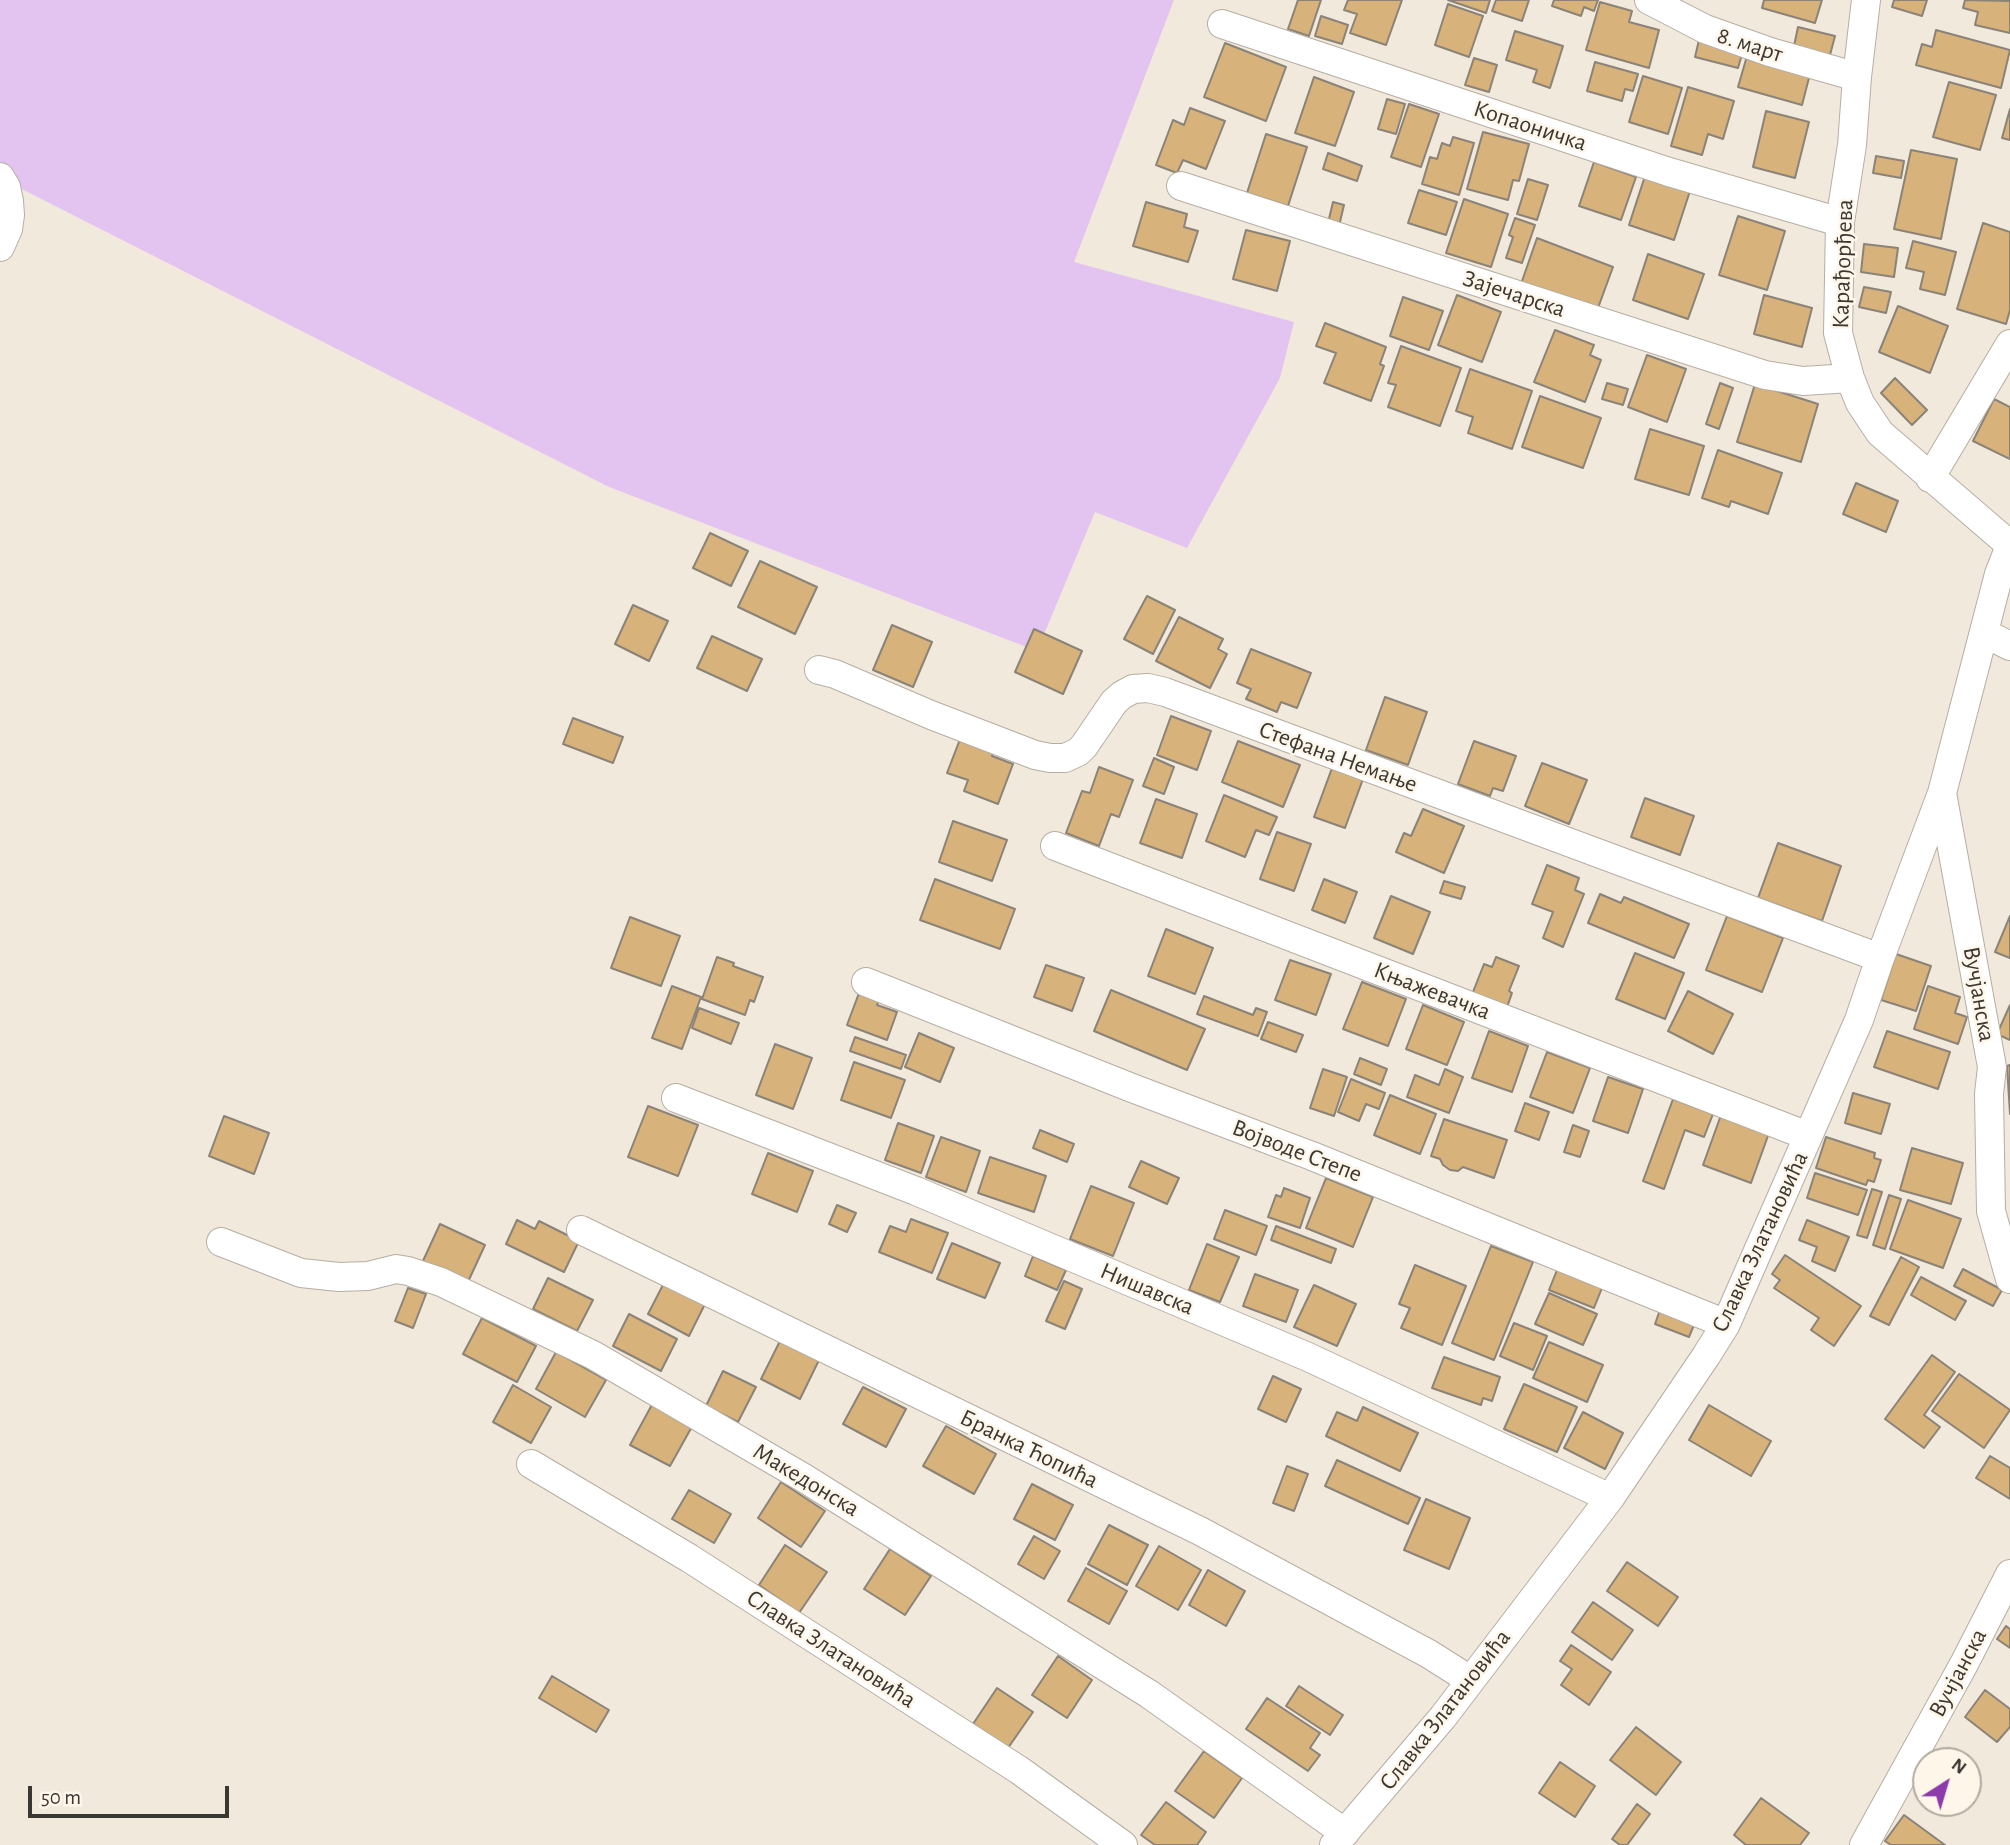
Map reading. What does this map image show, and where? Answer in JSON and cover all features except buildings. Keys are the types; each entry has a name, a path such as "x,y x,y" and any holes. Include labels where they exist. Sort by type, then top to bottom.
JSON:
{"street":[{"name":"8. март","path":"1648,0 1704,29 1770,52 1857,77"},
{"name":"Карађорђева","path":"1866,0 1852,145 1840,222 1838,333 1860,403 1880,433 2010,546"},
{"name":"Копаоничка","path":"1222,24 1669,172 1840,222"},
{"path":"0,177 6,187 10,215 8,229 0,247"},
{"name":"Зајечарска","path":"1181,186 1765,375 1803,381 1850,378"},
{"path":"1930,478 2010,344"},
{"name":"Славка Златановића","path":"1340,1839 1443,1717 1610,1498 1726,1324 1859,1020 1942,793 1999,573 2010,546"},
{"path":"1984,633 2010,646"},
{"name":"Стефана Немање","path":"819,670 835,674 1022,750 1050,758 1065,758 1084,746 1114,702 1122,695 1133,689 1148,688 1165,692 1880,958"},
{"name":"Вучјанска","path":"1942,793 1992,1067 1989,1094 2000,1181 1991,1212 2009,1277"},
{"name":"Књажевачка","path":"1055,846 1808,1136"},
{"name":"Војводе Степе","path":"866,982 1312,1156 1726,1324"},
{"name":"Нишавска","path":"676,1098 916,1191 1308,1357 1610,1498"},
{"name":"Бранка Ћопића","path":"581,1230 1200,1531 1429,1654 1470,1680"},
{"name":"Македонска","path":"221,1242 301,1273 339,1277 368,1276 396,1269 408,1271 441,1282 593,1355 804,1478 1149,1694 1340,1839"},
{"name":"Славка Златановића","path":"531,1464 689,1558 996,1755 1124,1845"},
{"name":"Вучјанска","path":"1864,1845 1964,1664 2010,1574"}],"shaded area":[{"path":"0,0 1174,0 1074,262 1294,322 1280,378 1187,548 1095,512 1037,651 609,487 0,178"}]}
